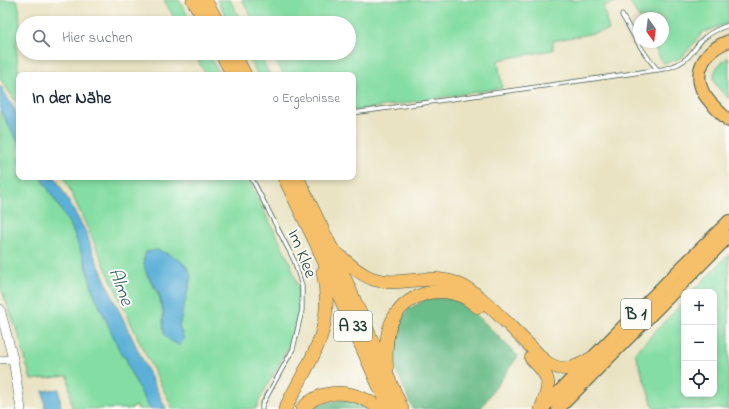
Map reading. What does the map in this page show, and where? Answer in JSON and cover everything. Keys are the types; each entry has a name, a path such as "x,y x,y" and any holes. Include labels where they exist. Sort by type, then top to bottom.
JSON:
{"highway":[{"path":"193,0 202,16"},
{"path":"205,0 214,16"},
{"path":"729,41 713,49 706,56 701,66 699,76 704,94 729,121"},
{"path":"225,60 231,72"},
{"path":"238,60 244,72"},
{"name":"A 33","path":"285,180 316,243 389,409"},
{"name":"A 33","path":"298,180 332,249 402,409"},
{"name":"B 1","path":"541,409 729,221"},
{"name":"B 1","path":"558,409 729,236"},
{"path":"285,409 322,336 326,313 326,288 316,243"},
{"path":"332,249 358,271 374,279 386,282 423,279 446,280 460,285 486,302 546,362 552,366 561,369 570,369 595,356"},
{"path":"387,375 386,345 390,328 396,314 405,304 415,297 428,293 452,293 467,299 480,309 542,370 548,380 549,388 541,409"},
{"path":"302,409 311,401 323,395 336,392 360,396 371,401 380,409"}],"street":[{"path":"0,309 13,359 21,409"},
{"path":"0,360 13,359"}],"lane":[{"path":"622,15 651,63 658,70"},
{"path":"356,113 673,67 688,57 704,38 729,25"},
{"name":"Im Klee","path":"253,180 294,260 302,286 302,310 293,349 262,405 262,409"}],"green space":[{"path":"0,0 17,0 19,16 16,16 16,60 17,60 18,72 16,72 16,102 0,79"},
{"path":"164,0 179,0 188,16 173,16"},
{"path":"217,0 230,0 238,16 226,16"},
{"path":"242,0 624,0 603,6 609,30 553,41 553,50 498,60 502,88 356,111 356,72 282,72 275,60 356,60 356,16 251,16"},
{"path":"629,0 729,0 729,23 703,32 684,55 677,60 663,63 655,48 669,48 669,12 636,12"},
{"path":"727,58 729,58 729,99 717,86 714,78 717,68"},
{"path":"198,60 212,60 218,72 204,72"},
{"path":"250,60 262,60 268,72 256,72"},
{"path":"0,111 16,138 16,180 43,180 72,228 86,265 93,291 122,355 126,358 130,371 150,409 138,409 137,406 129,409 72,409 68,376 31,380 18,333 0,286"},
{"path":"65,180 249,180 290,262 298,287 299,311 292,340 256,409 173,409 141,345","holes":["143,259 190,286 184,301 179,327 184,339 163,323 163,313 159,296 147,275"]},
{"path":"729,254 729,409 654,409 635,353 681,304 681,397 717,397 717,289 695,289"},
{"path":"429,298 451,299 471,309 518,356 480,409 413,409 396,370 394,335 408,309"},
{"path":"350,399 366,409 309,409 313,405"}],"water":[{"path":"0,85 16,112 16,138 0,110"},
{"path":"43,180 57,180 87,234 91,248 114,300 166,409 150,409 130,371 126,358 122,356 93,291 86,265 72,228"},
{"path":"158,250 173,256 182,262 186,266 191,276 179,327 184,339 180,346 165,335 163,309 160,297 158,291 148,276 144,265 146,252"},
{"path":"59,389 61,409 45,409 43,391"}],"water label":[{"name":"Alme","path":"120,287"}]}
